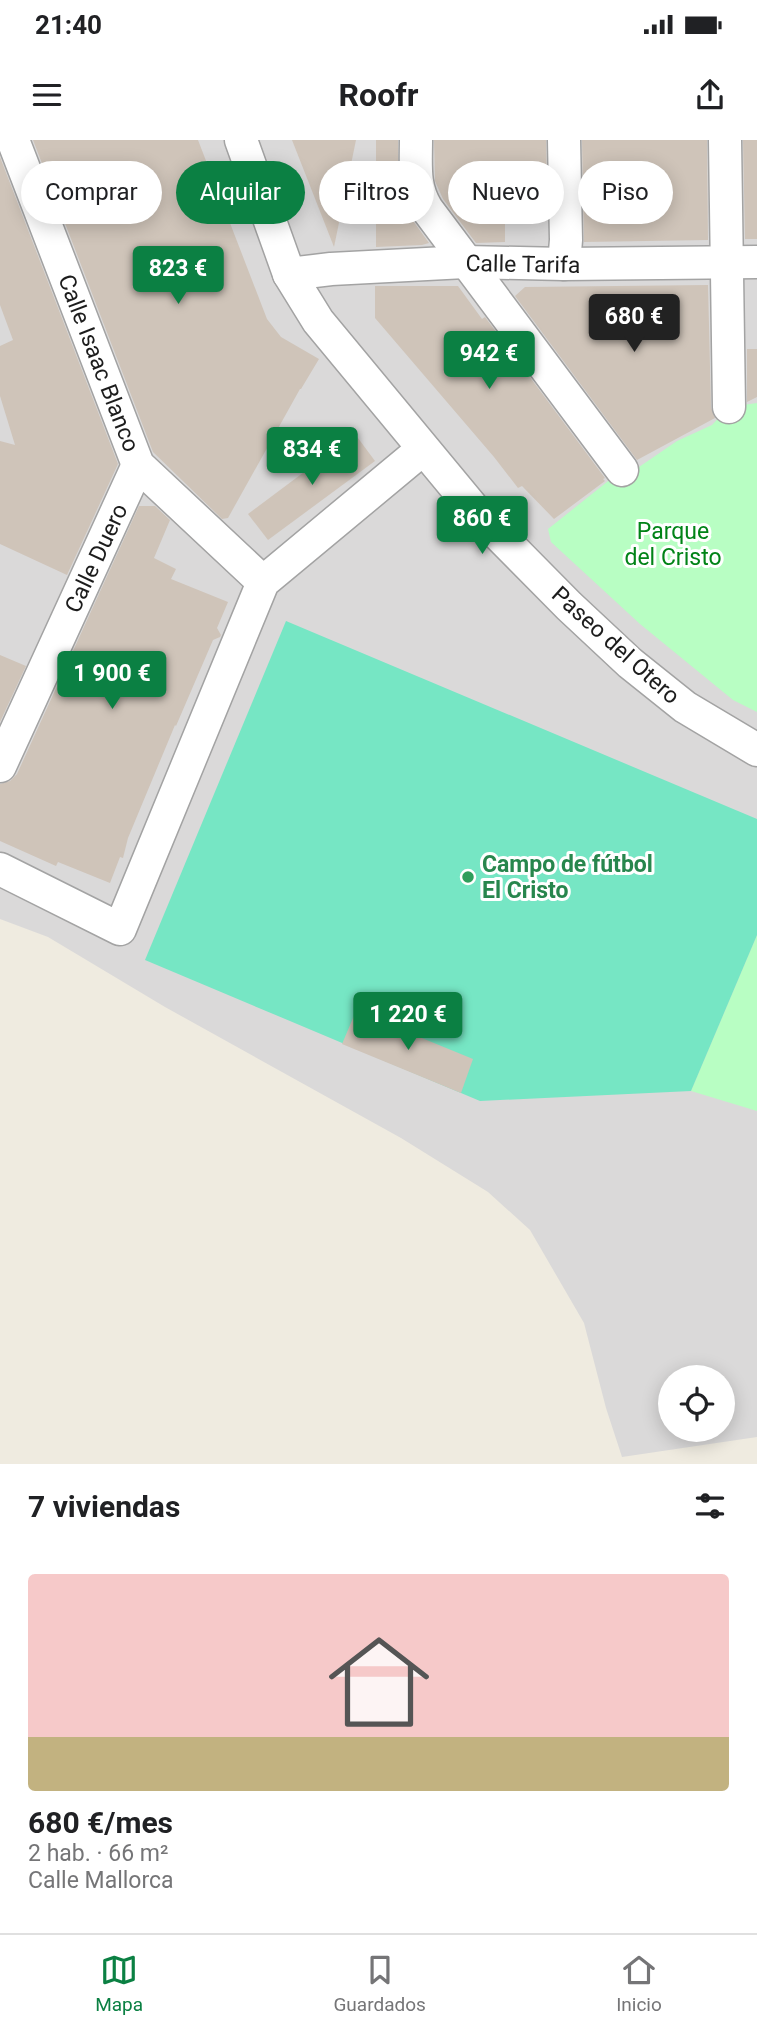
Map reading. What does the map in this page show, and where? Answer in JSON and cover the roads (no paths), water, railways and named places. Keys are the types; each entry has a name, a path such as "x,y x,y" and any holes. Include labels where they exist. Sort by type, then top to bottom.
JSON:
{"street":[{"name":"Calle Isaac Blanco","path":"13,140 138,465 263,582"},
{"name":"Paseo del Otero","path":"241,140 289,274 318,321 477,513 630,663 685,707 757,750"},
{"path":"416,140 416,184 419,196 465,262 622,470"},
{"path":"564,140 564,264"},
{"path":"724,140 742,263 729,407"},
{"name":"Calle Tarifa","path":"289,274 331,269 465,262 742,263"},
{"path":"0,869 120,929 263,582 423,449"},
{"name":"Calle Duero","path":"0,766 138,465"}],"place":[{"name":"Campo de fútbol El Cristo","path":"468,877"}],"park label":[{"name":"Parque del Cristo","path":"673,544"}]}
